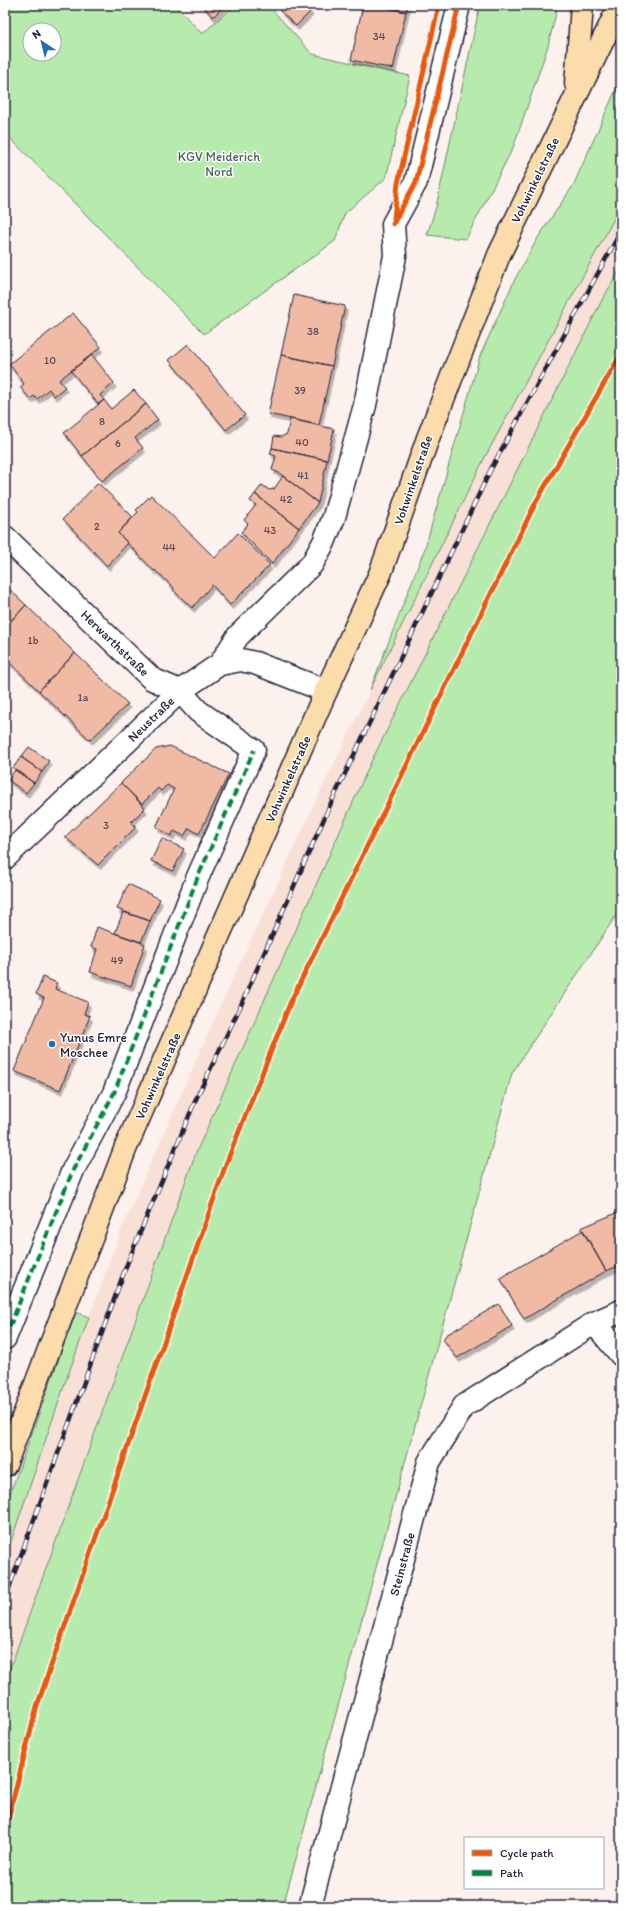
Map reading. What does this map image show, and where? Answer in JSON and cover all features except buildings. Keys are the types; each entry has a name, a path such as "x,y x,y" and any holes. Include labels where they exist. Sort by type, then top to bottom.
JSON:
{"main road":[{"name":"Vohwinkelstraße","path":"576,95 582,5"},
{"name":"Vohwinkelstraße","path":"5,1465 126,1147 326,691 380,574 428,438 498,255 620,5"}],"street":[{"path":"220,664 238,636 312,564 324,542 334,517 367,397 395,256 393,224 416,182 459,5"},
{"name":"Herwarthstraße","path":"5,537 152,679 180,691 198,711 254,750 197,879 114,1093 73,1170 5,1338"},
{"name":"Neustraße","path":"5,858 180,691 220,664 241,660 255,663 326,691"},
{"name":"Steinstraße","path":"310,1906 429,1462 464,1406 594,1323 621,1311"},
{"path":"594,1323 621,1355"}],"shaded area":[{"path":"621,206 621,268 602,300 371,762 195,1155 5,1682 5,1559 64,1386 121,1230 222,1002 319,794 484,459"}],"green space":[{"name":"KGV Meiderich Nord","path":"5,5 175,5 202,34 235,5 268,5 312,54 410,76 386,178 345,213 335,241 204,334 5,133"},
{"path":"480,5 558,5 548,46 513,148 466,239 427,235 436,207"},
{"path":"621,78 621,206 484,459 370,690 425,548 480,356 515,279 539,236 573,186"},
{"path":"621,268 621,908 512,1073 283,1906 5,1906 5,1682 195,1155 371,762 602,300"},
{"path":"76,1312 89,1317 5,1559 5,1507"}],"railway":[{"path":"5,1599 127,1264 196,1099 241,1005 331,803 491,469 621,231"}],"marked path":[{"path":"5,1338 73,1170 114,1093 197,879 254,750"}],"cycle path":[{"path":"394,218 398,183 439,5"},
{"path":"393,224 416,182 459,5"},
{"path":"5,1831 37,1706 226,1164 291,1001 536,502 621,354"}],"place":[{"name":"Yunus Emre Moschee","path":"52,1044"}]}
